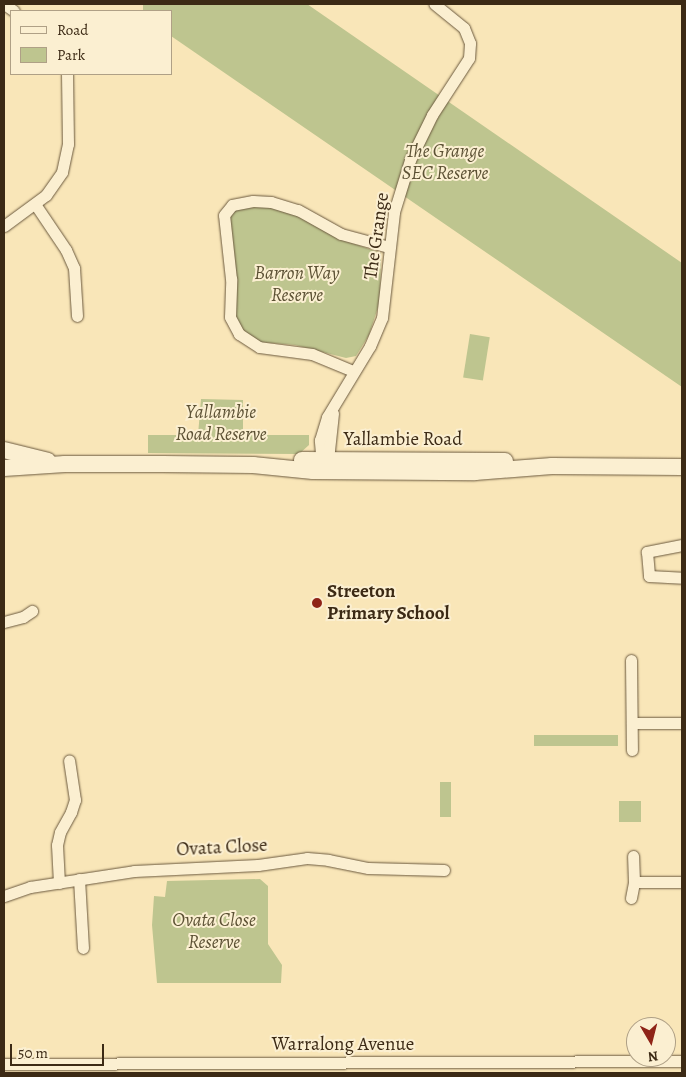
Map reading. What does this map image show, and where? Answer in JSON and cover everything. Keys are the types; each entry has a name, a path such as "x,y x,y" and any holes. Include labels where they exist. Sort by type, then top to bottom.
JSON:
{"street":[{"name":"The Grange","path":"324,464 323,427 334,404 370,346 382,318 394,212 410,160 432,116 465,66 471,51 468,35 464,28 434,4"},
{"path":"4,226 35,204 55,184 67,158 67,75"},
{"path":"354,370 312,354 259,347 239,334 230,318 231,279 224,215 232,205 253,201 271,202 298,210 341,234 389,247"},
{"path":"35,204 66,250 74,268 77,316"},
{"name":"Yallambie Road","path":"4,450 65,464"},
{"name":"Yallambie Road","path":"4,468 65,464 324,464 486,472 552,466 682,467"},
{"path":"682,546 647,552 649,576 682,578"},
{"path":"4,622 16,620 32,611"},
{"path":"631,660 632,750"},
{"path":"632,723 682,723"},
{"path":"59,882 57,845 60,832 72,812 75,800 69,760"},
{"path":"631,898 634,882 633,856"},
{"name":"Ovata Close","path":"4,896 21,889 134,871 247,866 307,858 368,868 444,870"},
{"path":"79,879 83,910 84,948"},
{"path":"634,882 682,882"},
{"name":"Warralong Avenue","path":"4,1064 320,1068 507,1067 682,1061"}],"green space":[{"name":"The Grange SEC Reserve","path":"143,4 307,4 682,263 682,387 172,37 172,10 143,10"},
{"name":"Barron Way Reserve","path":"246,206 276,208 290,212 340,239 381,253 380,301 369,335 356,356 346,358 295,345 260,342 243,330 235,318 229,215 232,210"},
{"path":"470,334 490,337 483,381 463,377"},
{"name":"Yallambie Road Reserve","path":"201,399 243,400 243,435 309,435 309,445 299,454 148,453 148,435 198,435"},
{"path":"534,735 618,735 618,746 534,746"},
{"path":"440,782 451,782 451,817 440,817"},
{"path":"619,801 641,801 641,822 619,822"},
{"name":"Ovata Close Reserve","path":"260,879 268,886 268,944 282,965 281,983 157,983 152,925 154,896 165,897 167,881"}],"place":[{"name":"Streeton Primary School","path":"317,603"}]}
